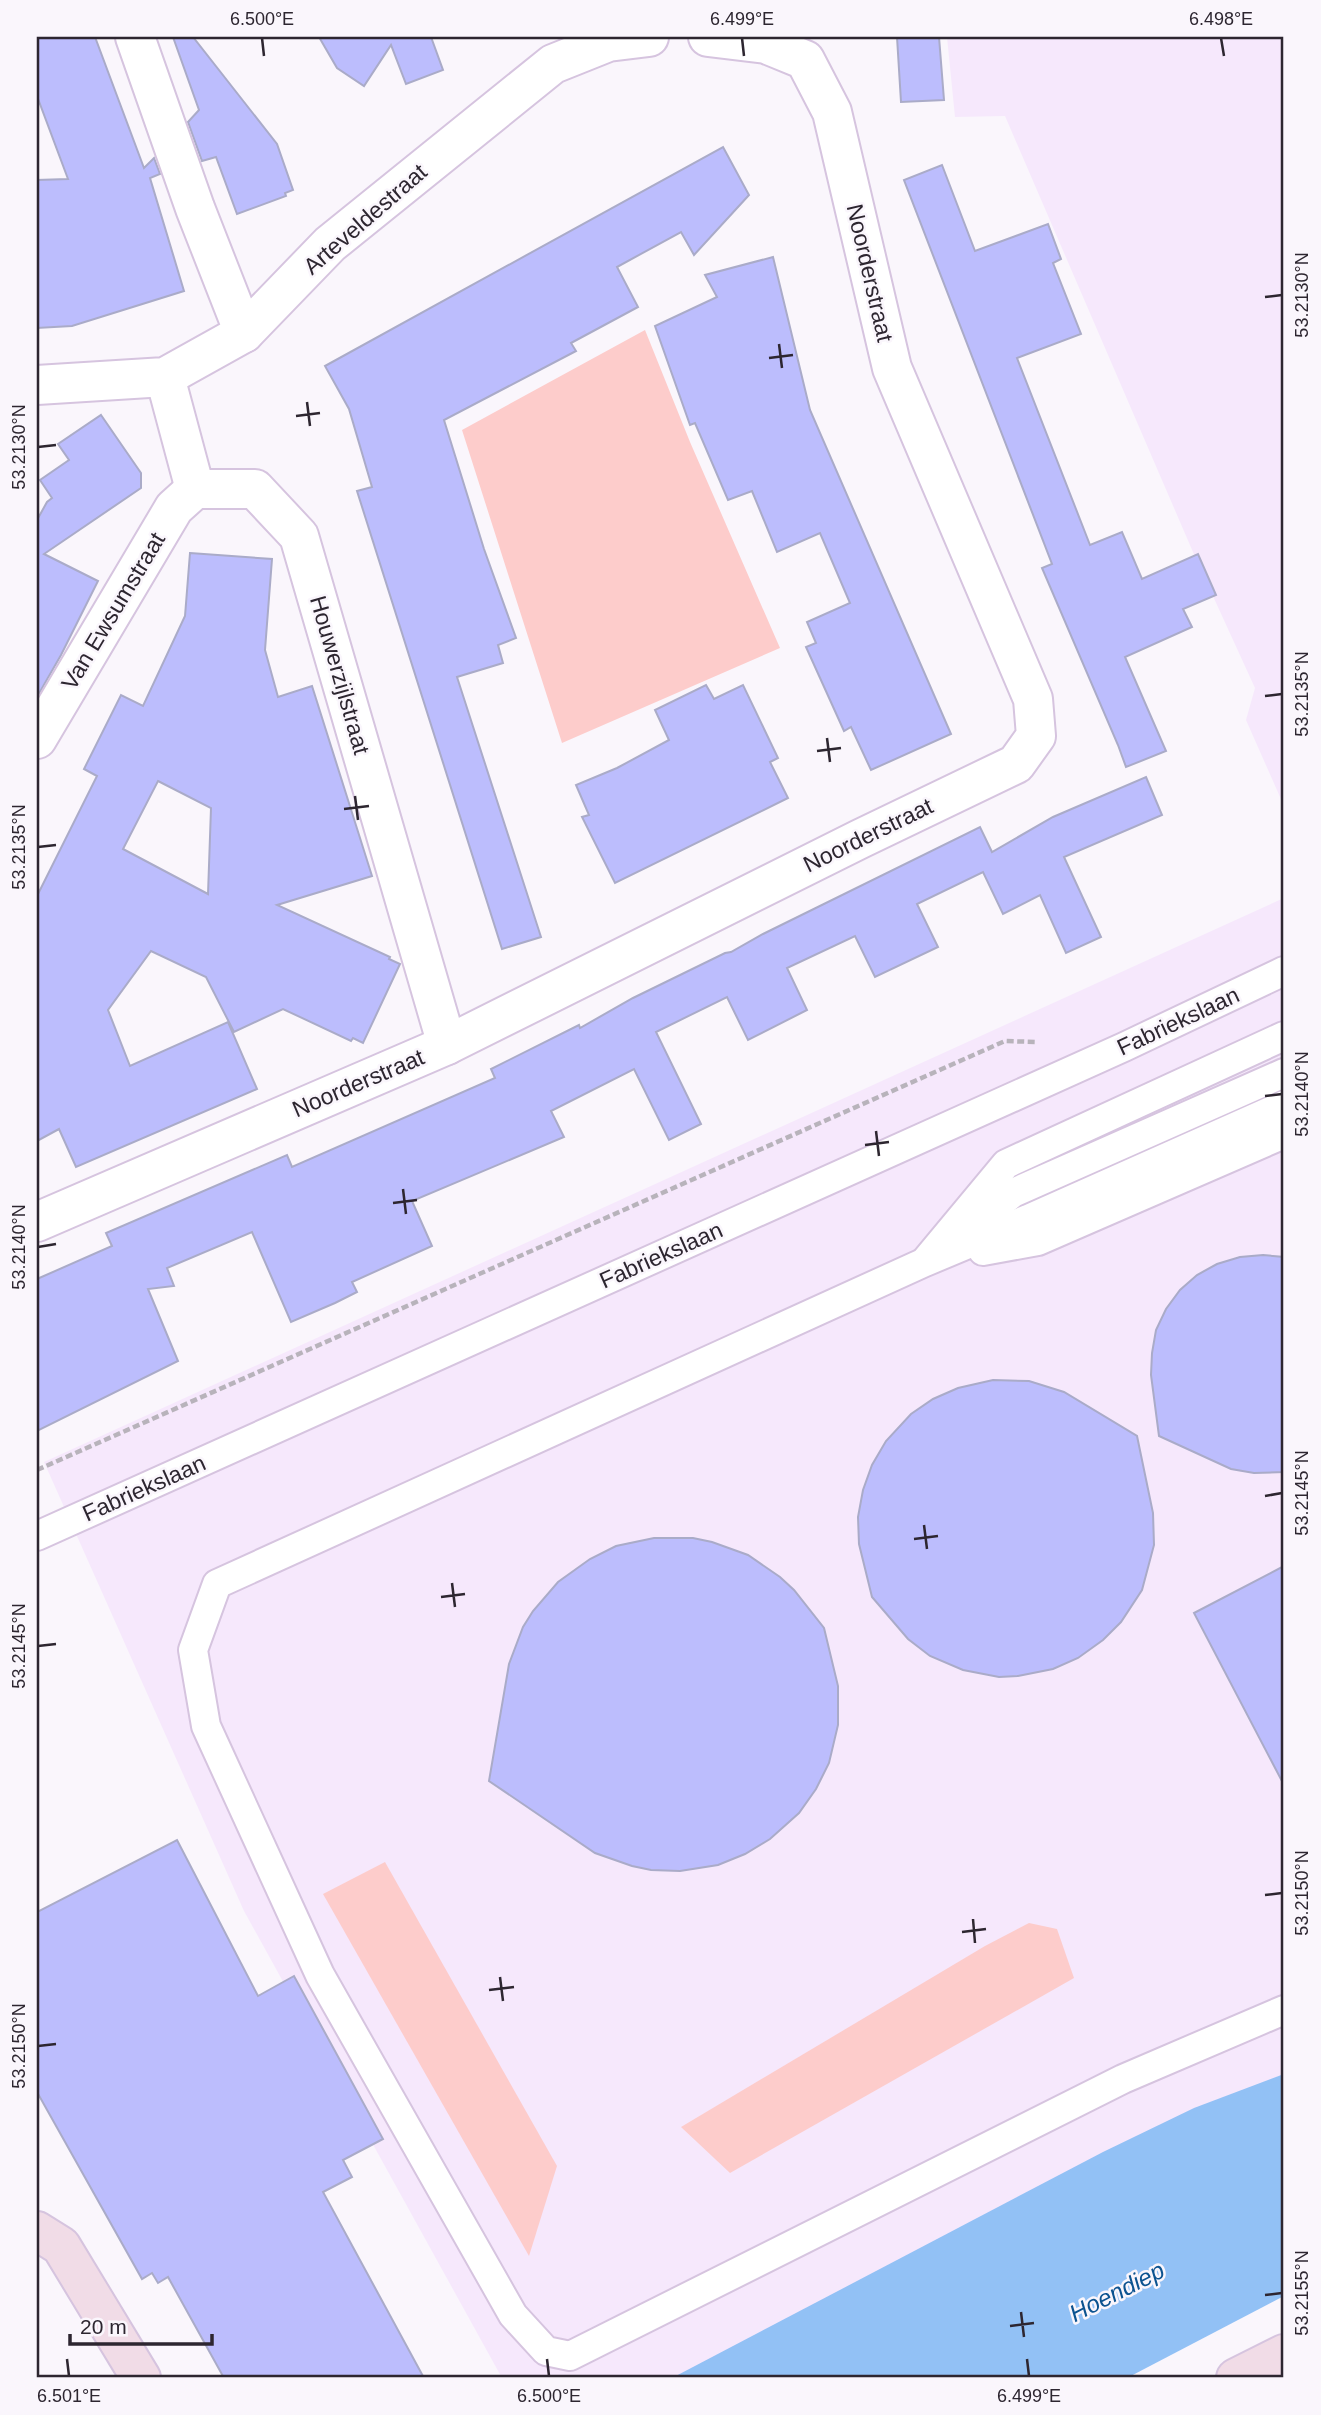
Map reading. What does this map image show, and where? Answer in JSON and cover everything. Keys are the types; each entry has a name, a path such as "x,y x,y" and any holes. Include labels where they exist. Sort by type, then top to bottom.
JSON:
{"street":[{"path":"135,37 195,208 244,333"},
{"name":"Arteveldestraat","path":"37,385 165,377 244,333 330,244 553,64 608,42 649,37"},
{"name":"Noorderstraat","path":"37,1222 447,1045 1016,764 1036,736 1033,699 892,368 832,112 805,60 766,44 708,37"},
{"path":"165,377 195,489"},
{"name":"Houwerzijlstraat","path":"195,489 255,489 299,536 447,1045"},
{"name":"Van Ewsumstraat","path":"37,739 174,508 195,489"},
{"path":"45,2245 141,2378"},
{"path":"1236,2378 1284,2354"}],"lane":[{"name":"Fabriekslaan","path":"37,1536 1124,1047 1284,971"},
{"path":"925,1262 1006,1164 1284,1036"},
{"path":"925,1262 1013,1193 1284,1073"},
{"path":"1284,1105 925,1262 217,1584 193,1650 206,1726 320,1975 513,2315 546,2351 570,2356 1123,2079 1284,2010"},
{"path":"925,1262 1038,1241 1284,1134"}],"path":[{"path":"37,1470 1005,1041 1045,1043"}],"shaded area":[{"path":"947,37 1284,37 1284,806 1246,720 1255,688 1196,559 1005,116 955,117"},
{"path":"645,330 690,442 780,648 562,743 462,430"},
{"path":"1284,898 1284,2113 803,2378 502,2378 244,1911 44,1462"},
{"path":"385,1862 557,2166 529,2256 323,1894"},
{"path":"1029,1923 1057,1929 1074,1978 730,2173 681,2127 985,1946"}],"water":[{"name":"Hoendiep","path":"1284,2074 1284,2296 1127,2378 672,2378 1103,2152 1194,2108"}],"building":[{"path":"37,37 95,37 144,168 154,158 160,174 150,178 184,291 72,326 37,328 37,180 68,179 37,96"},
{"path":"173,37 193,37 277,144 293,190 285,193 286,196 237,214 216,157 202,161 188,122 199,110"},
{"path":"319,37 431,37 443,70 406,84 391,45 364,86 337,68"},
{"path":"897,37 939,37 944,100 901,102"},
{"path":"723,147 749,195 694,255 681,232 617,267 638,307 571,343 576,351 444,420 484,549 516,638 498,645 503,663 457,677 541,937 502,949 357,491 372,487 349,409 325,366"},
{"path":"942,165 975,251 1048,224 1061,259 1053,263 1081,334 1017,358 1090,545 1122,532 1142,579 1198,554 1216,595 1183,609 1192,627 1125,657 1166,751 1126,767 1042,568 1052,564 904,180"},
{"path":"773,257 810,410 951,734 871,770 851,727 844,731 806,647 816,643 807,622 850,603 820,533 777,552 752,491 728,500 695,423 690,425 655,326 717,297 705,275"},
{"path":"101,415 141,473 141,488 44,554 98,581 37,697 37,520 52,498 40,480 69,460 58,444"},
{"path":"190,553 272,559 265,650 278,697 312,686 372,876 277,905 400,964 363,1043 353,1038 351,1041 283,1009 234,1032 206,977 151,951 108,1010 130,1066 228,1022 257,1089 76,1167 59,1129 37,1141 37,896 97,776 84,769 121,695 143,706 185,616","holes":["158,781 211,808 208,894 123,849"]},
{"path":"706,685 714,699 743,685 778,758 770,762 788,798 615,883 582,817 589,815 576,785 617,768 669,740 655,710"},
{"path":"1146,777 1162,815 1064,857 1101,937 1066,953 1040,895 1003,914 983,872 917,904 938,947 875,977 855,936 787,968 807,1010 748,1040 727,997 656,1032 701,1124 669,1140 634,1069 551,1111 564,1137 412,1201 432,1246 352,1282 357,1292 335,1303 291,1322 252,1232 167,1268 174,1286 148,1289 178,1361 37,1431 37,1279 112,1246 106,1233 287,1155 292,1167 495,1078 491,1069 579,1025 580,1028 633,998 980,827 992,852 1053,817"},
{"path":"1240,1257 1284,1257 1284,1472 1254,1473 1231,1469 1159,1436 1151,1375 1156,1330 1166,1309 1180,1290 1197,1275 1217,1264"},
{"path":"993,1380 1029,1381 1064,1392 1137,1436 1153,1513 1154,1545 1142,1590 1121,1622 1103,1640 1078,1658 1053,1669 999,1677 963,1670 930,1656 908,1639 872,1597 859,1544 858,1517 863,1490 872,1465 886,1441 911,1414 933,1399 958,1388"},
{"path":"654,1538 693,1538 712,1542 748,1555 780,1577 794,1590 824,1628 838,1686 838,1725 829,1763 816,1789 799,1813 770,1839 745,1854 718,1865 680,1871 632,1866 595,1853 489,1781 509,1664 523,1627 533,1611 558,1582 590,1559 616,1546"},
{"path":"1284,1566 1284,1785 1194,1613"},
{"path":"177,1840 258,1996 294,1976 383,2139 343,2160 352,2177 323,2192 424,2378 224,2378 168,2277 158,2283 152,2273 142,2279 37,2092 37,1912"}]}
